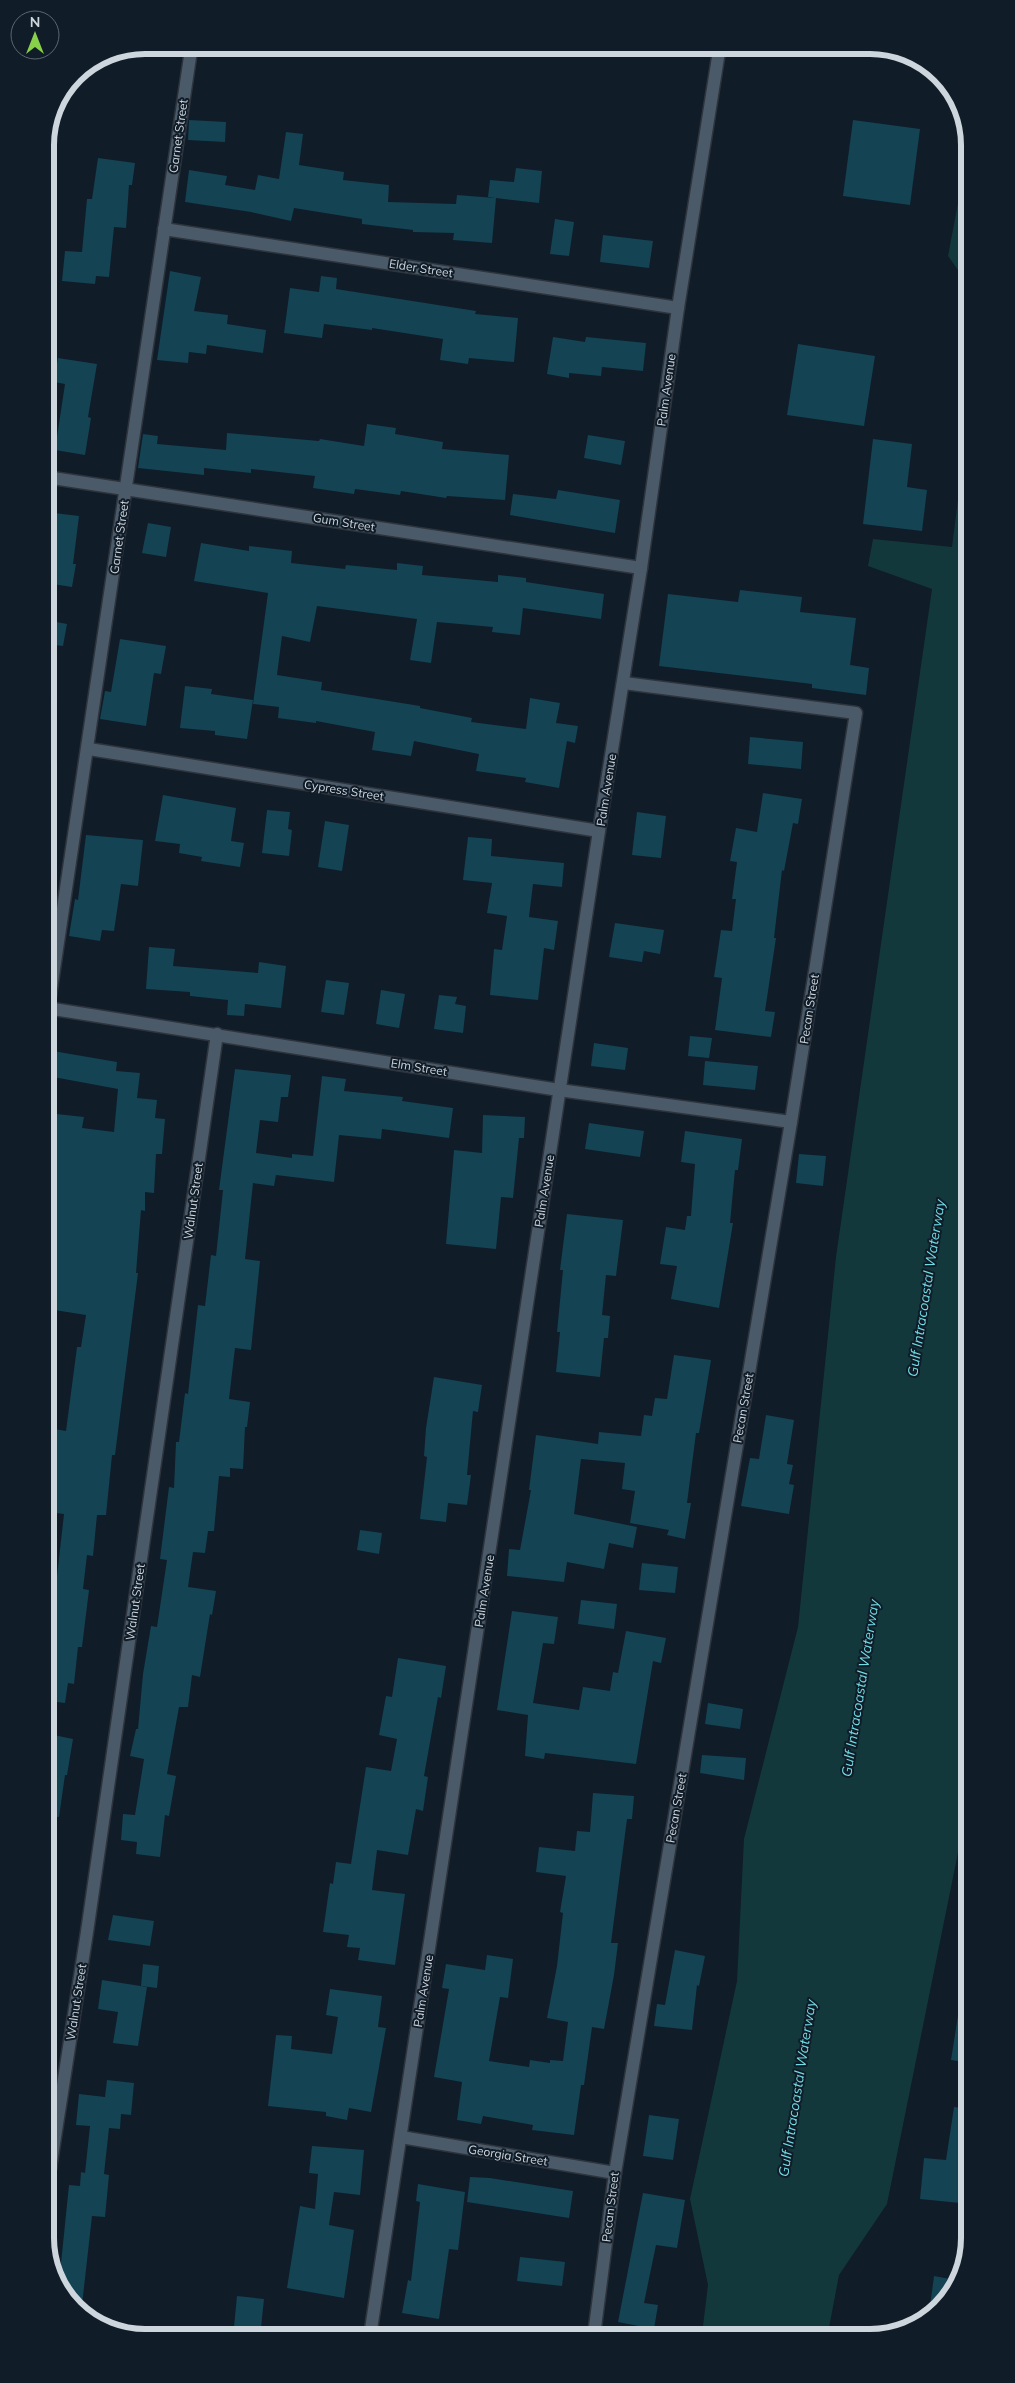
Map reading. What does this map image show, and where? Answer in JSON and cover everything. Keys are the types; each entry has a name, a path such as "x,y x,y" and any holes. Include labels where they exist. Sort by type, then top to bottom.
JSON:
{"street":[{"name":"Palm Avenue","path":"371,2329 559,1090 624,683 678,308 719,54"},
{"name":"Garnet Street","path":"54,972 190,58"},
{"name":"Elder Street","path":"164,229 678,308"},
{"name":"Gum Street","path":"54,478 641,568"},
{"name":"Pecan Street","path":"595,2329 615,2173 856,713 624,683"},
{"name":"Cypress Street","path":"88,749 599,831"},
{"name":"Elm Street","path":"54,1012 217,1034 559,1090 790,1122"},
{"name":"Walnut Street","path":"54,2143 87,1932 217,1034"},
{"name":"Georgia Street","path":"401,2137 615,2173"}],"water":[{"path":"961,187 961,274 948,256"},
{"name":"Gulf Intracoastal Waterway","path":"961,476 961,1838 887,2204 839,2275 829,2329 703,2329 708,2285 690,2199 737,1981 744,1839 798,1627 836,1257 932,589 868,566 873,539 952,547"}],"building":[{"path":"189,120 226,122 225,142 188,140"},
{"path":"853,120 920,129 910,205 843,196"},
{"path":"286,132 303,134 299,165 344,172 343,180 389,185 388,202 456,204 457,195 495,198 488,197 490,180 514,182 516,168 542,171 539,203 496,198 492,243 453,240 454,233 413,232 413,230 362,224 362,219 294,208 291,221 251,212 185,202 189,170 227,176 225,185 255,190 258,175 279,179"},
{"path":"98,158 135,163 132,185 129,185 126,228 114,227 109,277 96,276 95,284 62,281 65,251 82,252 87,199 92,199"},
{"path":"555,219 574,222 569,256 550,254"},
{"path":"603,235 653,241 649,268 600,262"},
{"path":"170,271 201,277 194,311 228,315 227,324 266,330 263,353 207,345 206,354 189,352 188,363 157,360"},
{"path":"321,276 337,278 336,289 476,311 475,314 518,318 514,362 469,358 468,364 440,360 443,339 372,328 372,330 324,324 322,338 284,333 290,288 319,292"},
{"path":"553,337 585,342 586,337 646,343 643,371 602,367 601,376 569,373 569,378 547,374"},
{"path":"798,344 875,356 864,426 787,415"},
{"path":"58,358 97,364 88,417 91,418 85,455 55,450 65,384 54,382"},
{"path":"367,424 396,428 395,434 443,442 442,449 509,455 505,500 447,496 446,498 401,491 400,495 355,489 354,494 313,488 315,476 251,469 251,473 204,468 204,475 138,468 143,434 158,436 157,444 226,450 227,433 319,441 320,439 364,446"},
{"path":"588,435 625,441 621,465 584,458"},
{"path":"873,439 912,444 907,487 927,490 922,531 863,524"},
{"path":"558,490 620,500 615,533 510,515 513,494 556,499"},
{"path":"54,513 79,516 73,564 76,564 72,587 54,584"},
{"path":"148,523 171,527 166,557 142,553"},
{"path":"201,543 249,551 249,546 292,551 291,563 345,569 346,565 397,570 397,563 423,566 422,575 498,582 498,575 526,578 526,582 604,594 601,619 523,608 520,635 492,632 493,627 437,622 431,663 410,660 417,619 317,606 310,642 282,636 277,675 322,682 321,690 420,706 420,708 472,718 471,722 526,729 530,698 560,703 556,723 578,726 575,743 567,741 559,788 525,782 526,778 476,771 479,754 414,741 411,756 372,750 375,732 316,721 316,723 278,718 279,707 253,704 268,593 194,581"},
{"path":"740,590 802,597 800,612 856,618 850,665 869,668 866,695 812,688 812,684 659,666 668,594 738,602"},
{"path":"54,622 67,624 63,646 54,645"},
{"path":"120,639 166,646 161,674 154,673 146,726 100,719 105,691 111,692"},
{"path":"185,686 212,689 211,694 253,700 247,739 215,735 215,731 180,728"},
{"path":"750,737 803,742 801,769 748,764"},
{"path":"763,793 802,799 798,824 793,823 784,871 782,870 774,938 776,938 765,1011 775,1012 771,1037 715,1030 722,978 714,977 721,930 732,931 736,899 732,899 737,862 730,861 736,828 757,832"},
{"path":"163,795 236,808 231,841 244,843 240,867 201,861 202,857 179,853 180,844 155,841"},
{"path":"267,810 290,812 288,829 292,830 289,856 262,853"},
{"path":"637,812 666,816 661,858 632,855"},
{"path":"325,821 349,825 342,871 318,867"},
{"path":"86,835 143,840 138,886 121,884 114,931 102,930 100,941 69,936 75,899 78,900"},
{"path":"468,837 492,839 491,856 564,863 562,887 533,884 529,917 558,921 554,950 544,948 538,1000 490,995 494,949 502,950 507,916 487,913 492,883 463,880"},
{"path":"615,923 664,930 660,954 644,951 642,962 609,957"},
{"path":"149,947 175,949 173,966 258,973 259,962 286,966 281,1008 245,1004 244,1016 227,1015 228,1000 190,996 190,992 146,989"},
{"path":"326,980 349,983 344,1015 321,1012"},
{"path":"381,990 405,994 399,1028 376,1024"},
{"path":"439,995 457,997 455,1004 466,1006 463,1033 434,1029"},
{"path":"690,1036 712,1038 709,1058 688,1056"},
{"path":"594,1043 628,1048 625,1070 591,1066"},
{"path":"54,1051 117,1062 116,1071 140,1073 137,1098 157,1100 155,1118 165,1119 162,1154 156,1154 154,1193 145,1192 145,1211 141,1210 136,1273 138,1273 115,1455 112,1455 106,1515 97,1515 93,1556 87,1555 83,1589 89,1590 82,1647 78,1647 74,1684 68,1683 65,1703 54,1702 54,1603 64,1514 54,1513 54,1429 66,1431 77,1347 81,1347 86,1315 54,1310 54,1114 84,1117 82,1128 114,1132 118,1089 54,1077"},
{"path":"705,1061 758,1066 755,1090 703,1085"},
{"path":"235,1069 291,1075 288,1097 281,1097 278,1122 260,1120 256,1153 292,1158 292,1154 313,1156 322,1076 346,1079 344,1091 403,1097 402,1101 453,1108 449,1138 382,1129 381,1139 339,1135 334,1182 276,1175 274,1186 253,1183 245,1259 260,1261 251,1350 235,1348 229,1399 250,1402 247,1427 245,1427 243,1469 230,1468 230,1477 219,1476 214,1531 208,1531 205,1553 193,1552 188,1587 216,1591 212,1615 210,1614 200,1677 192,1675 188,1707 179,1707 167,1774 176,1776 169,1816 165,1815 160,1857 136,1854 137,1842 121,1840 123,1814 135,1815 144,1759 130,1756 136,1729 138,1729 143,1674 151,1626 157,1627 167,1560 160,1559 169,1487 174,1488 176,1442 179,1442 185,1393 188,1394 198,1305 205,1306 211,1255 216,1256 223,1190 219,1190"},
{"path":"483,1115 525,1117 524,1138 519,1138 513,1198 501,1197 496,1249 446,1244 454,1150 482,1153"},
{"path":"589,1123 644,1131 640,1157 585,1149"},
{"path":"685,1131 742,1139 738,1170 735,1170 730,1223 733,1223 719,1308 671,1299 677,1266 660,1264 666,1227 685,1230 687,1216 691,1216 695,1164 681,1162"},
{"path":"799,1154 826,1156 823,1186 796,1183"},
{"path":"567,1214 623,1220 616,1276 606,1275 602,1315 610,1316 608,1338 604,1338 600,1377 556,1372 560,1332 557,1332 563,1270 560,1270"},
{"path":"674,1355 711,1360 699,1433 696,1433 687,1503 691,1503 685,1539 667,1535 669,1530 630,1523 635,1491 622,1489 625,1463 581,1459 574,1514 637,1527 633,1548 609,1543 604,1569 567,1562 564,1582 507,1576 509,1549 520,1550 531,1490 529,1490 536,1435 598,1444 599,1432 641,1436 644,1415 652,1416 655,1398 667,1399"},
{"path":"434,1377 482,1385 478,1412 473,1411 467,1475 471,1475 467,1505 448,1503 446,1522 420,1519 427,1457 424,1456 426,1428"},
{"path":"766,1415 794,1420 787,1464 793,1465 789,1484 794,1485 789,1514 741,1506 750,1458 759,1459"},
{"path":"360,1530 382,1533 379,1554 357,1550"},
{"path":"642,1563 678,1567 675,1593 639,1590"},
{"path":"581,1600 617,1604 614,1629 578,1624"},
{"path":"512,1611 558,1617 554,1644 543,1643 533,1703 579,1710 583,1687 610,1691 613,1672 618,1673 626,1631 666,1638 661,1663 653,1661 636,1764 545,1753 544,1759 525,1756 528,1715 497,1710"},
{"path":"398,1658 446,1666 441,1698 438,1697 424,1776 428,1777 423,1811 416,1809 408,1855 377,1850 372,1890 405,1894 395,1965 358,1960 360,1948 347,1947 349,1935 323,1932 330,1883 333,1884 336,1862 351,1864 366,1767 391,1771 397,1739 379,1735 386,1696 392,1697"},
{"path":"708,1703 743,1709 740,1729 705,1724"},
{"path":"54,1735 73,1739 67,1775 65,1775 59,1817 54,1816"},
{"path":"702,1755 746,1758 744,1780 700,1773"},
{"path":"593,1793 634,1796 632,1819 627,1819 611,1943 618,1943 614,1975 604,2029 592,2027 584,2085 581,2085 574,2135 532,2130 533,2125 483,2116 481,2124 457,2120 462,2082 434,2077 449,1989 442,1988 446,1964 485,1970 487,1955 513,1959 508,1998 500,1997 489,2061 529,2067 530,2060 550,2063 550,2060 563,2061 568,2022 547,2018 557,1966 563,1913 560,1912 566,1876 536,1872 539,1847 575,1851 577,1831 590,1832"},
{"path":"113,1915 154,1921 150,1946 108,1940"},
{"path":"675,1950 705,1956 699,1986 697,1985 692,2030 654,2026 657,2004 665,2005"},
{"path":"143,1964 159,1966 157,1988 141,1986"},
{"path":"102,1980 147,1987 138,2046 113,2043 118,2012 98,2009"},
{"path":"330,1989 382,1996 378,2027 386,2028 371,2112 349,2108 347,2120 326,2116 326,2112 268,2106 276,2035 292,2036 291,2049 332,2054 338,2017 326,2015"},
{"path":"960,2003 961,2003 961,2062 951,2060"},
{"path":"107,2080 134,2083 131,2115 121,2114 120,2129 109,2128 104,2174 109,2175 105,2217 92,2216 82,2305 69,2289 60,2271 69,2185 80,2186 81,2172 85,2173 90,2126 76,2125 79,2094 105,2097"},
{"path":"954,2107 961,2108 961,2203 920,2199 924,2158 946,2160"},
{"path":"649,2115 679,2119 673,2160 643,2156"},
{"path":"312,2146 364,2150 360,2195 334,2192 329,2225 354,2230 344,2298 287,2288 300,2206 315,2209 318,2174 309,2173"},
{"path":"470,2177 490,2178 573,2191 569,2218 467,2202"},
{"path":"418,2184 465,2192 458,2250 449,2249 439,2319 402,2313 408,2280 411,2281 420,2202 416,2201"},
{"path":"643,2193 685,2200 677,2248 656,2245 644,2303 658,2305 654,2329 618,2322"},
{"path":"520,2257 565,2262 562,2286 517,2281"},
{"path":"934,2276 952,2279 939,2298 930,2307"},
{"path":"237,2296 264,2299 261,2329 234,2329"}]}
